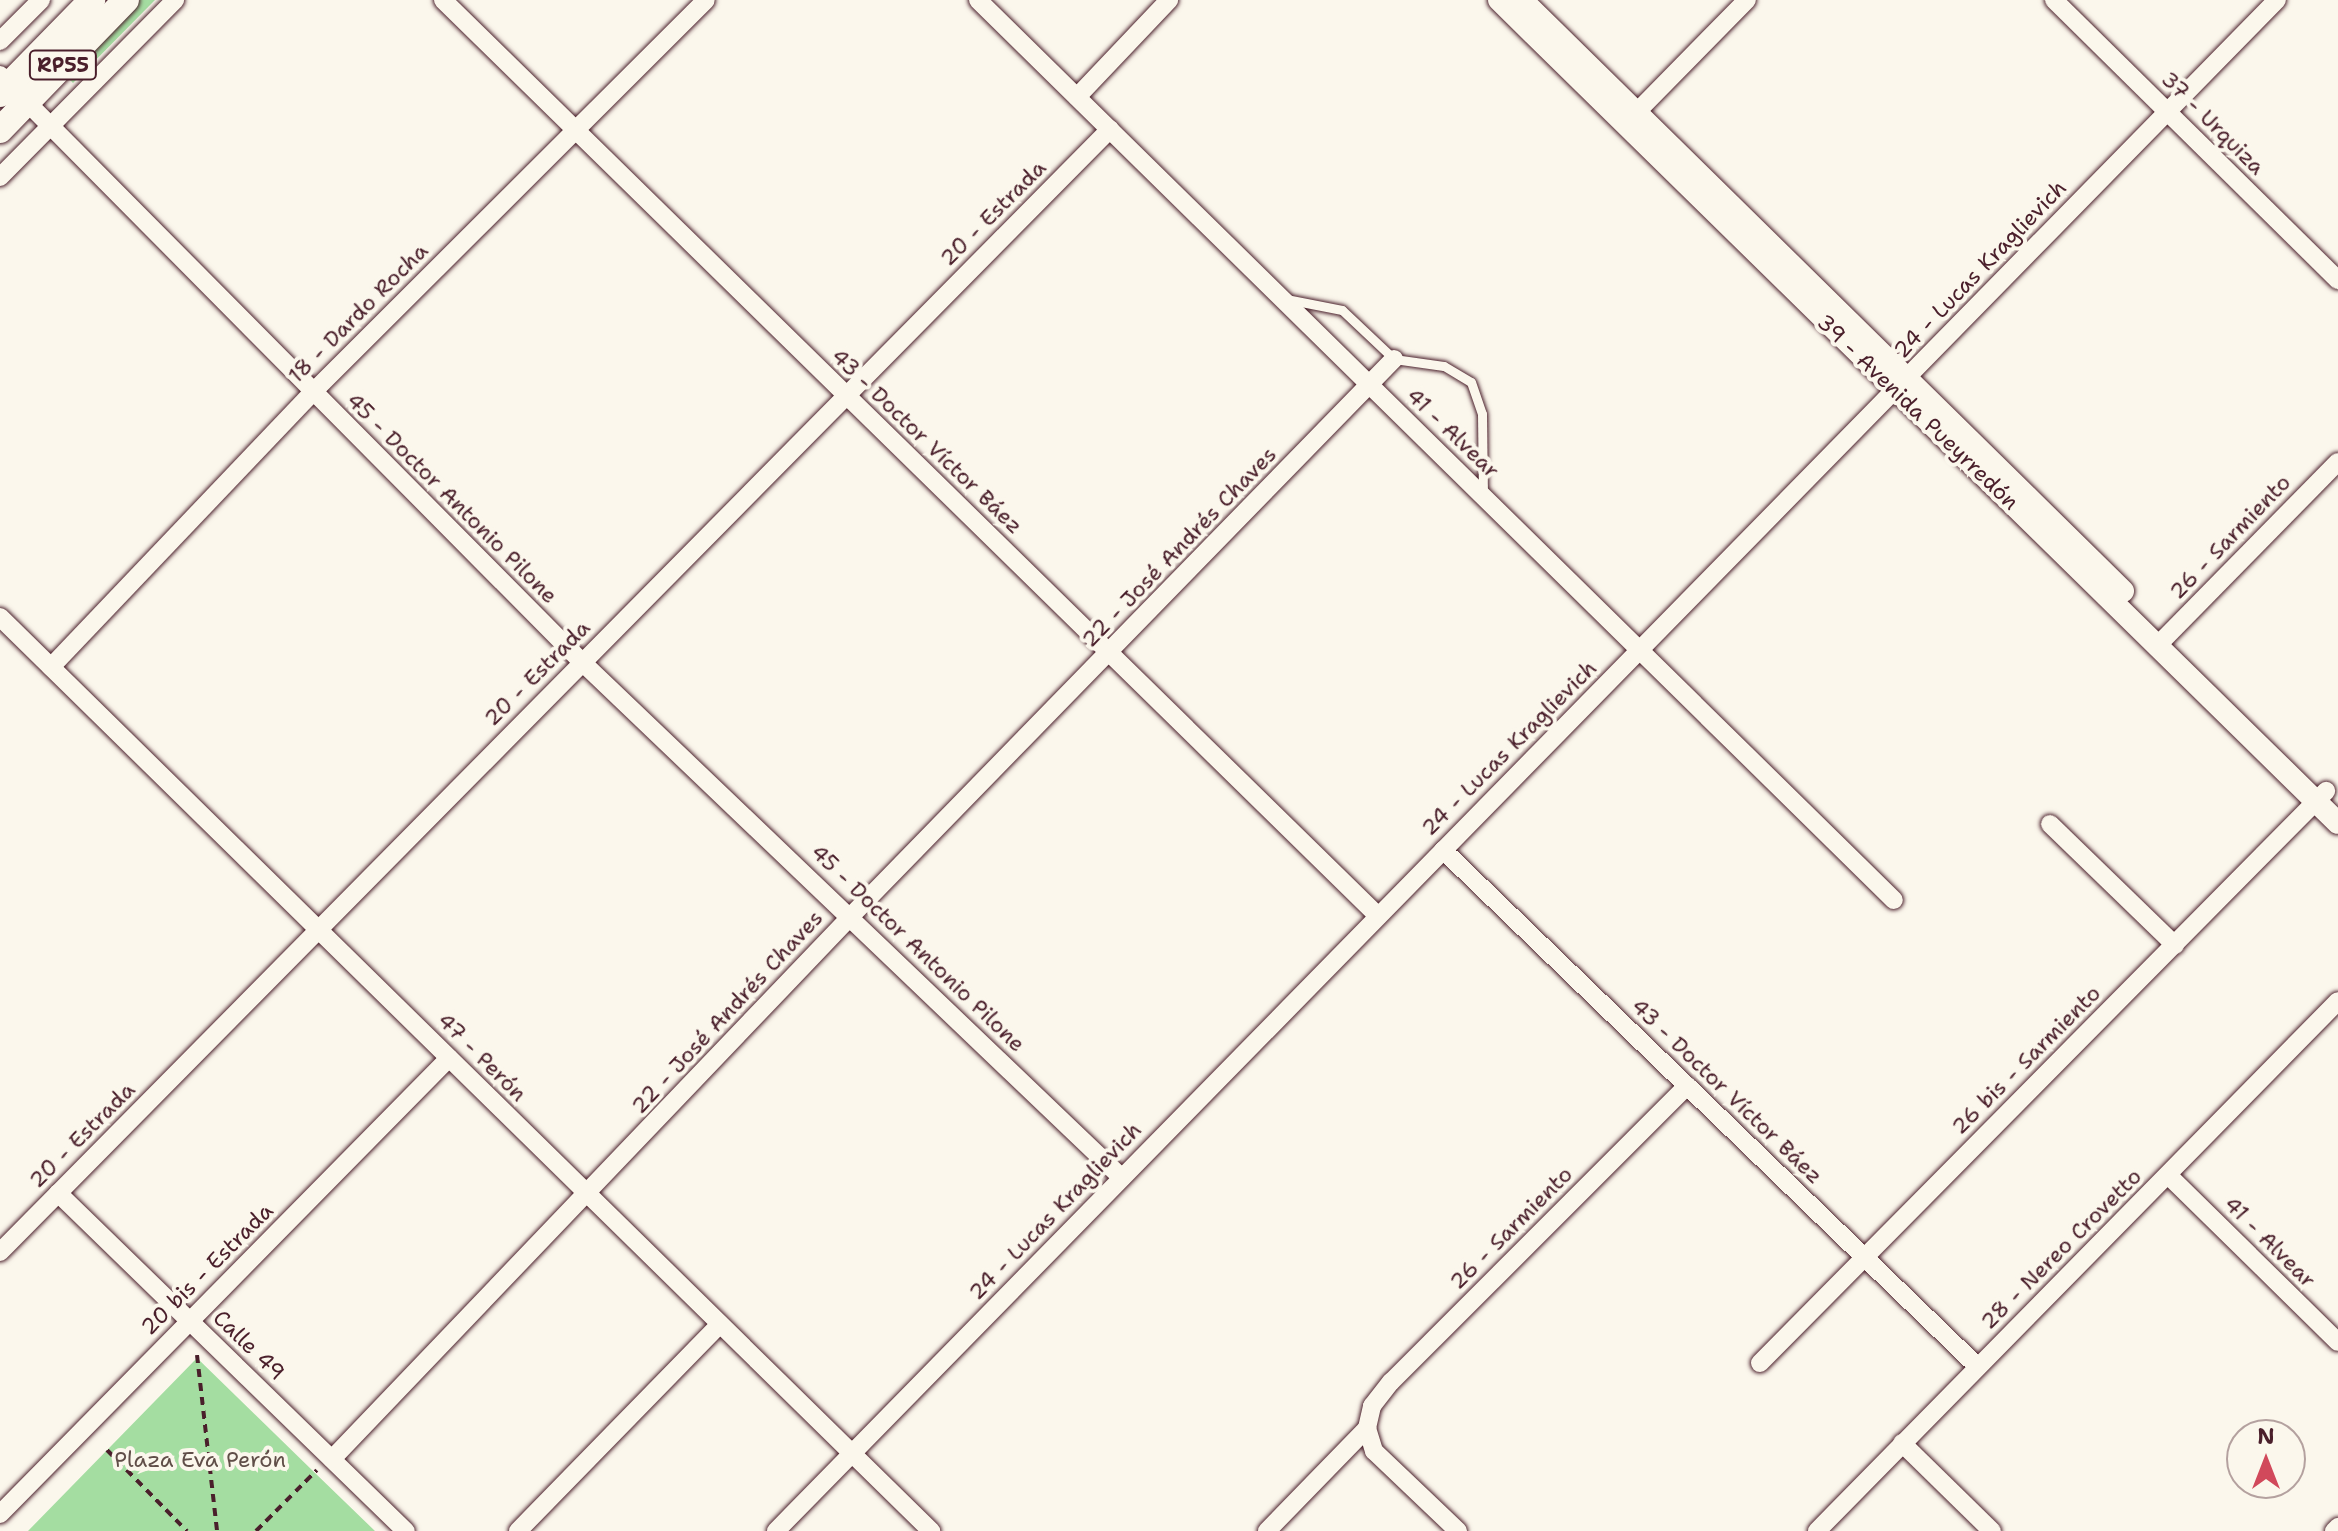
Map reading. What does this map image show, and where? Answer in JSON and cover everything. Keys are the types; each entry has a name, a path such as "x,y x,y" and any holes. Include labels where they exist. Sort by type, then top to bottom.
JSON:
{"main road":[{"name":"RP55","path":"0,130 9,89 92,0"},
{"name":"RP55","path":"9,89 126,0"}],"street":[{"path":"0,41 41,0"},
{"path":"0,177 175,0"},
{"name":"43 - Doctor Víctor Báez","path":"443,0 1378,916"},
{"name":"18 - Dardo Rocha","path":"51,667 312,393 706,0"},
{"name":"41 - Alvear","path":"978,0 1894,900"},
{"path":"1077,97 1169,0"},
{"name":"39 - Avenida Pueyrredón","path":"1499,0 1631,118 2162,641 2327,798 2338,823"},
{"name":"39 - Avenida Pueyrredón","path":"1522,0 1631,118"},
{"path":"1631,118 1747,0"},
{"name":"37 - Urquiza","path":"2054,0 2338,280"},
{"name":"24 - Lucas Kraglievich","path":"776,1531 2277,0"},
{"name":"45 - Doctor Antonio Pilone","path":"9,89 51,125 312,393 581,661 1122,1178"},
{"name":"20 - Estrada","path":"0,1252 1110,129"},
{"name":"22 - José Andrés Chaves","path":"332,1459 851,916 1394,359"},
{"name":"26 - Sarmiento","path":"2162,641 2338,462"},
{"name":"47 - Perón","path":"0,617 931,1531"},
{"name":"26 bis - Sarmiento","path":"1760,1363 2175,945 2327,798"},
{"path":"2050,824 2175,945"},
{"name":"43 - Doctor Víctor Báez","path":"1443,850 1978,1367"},
{"name":"28 - Nereo Crovetto","path":"1817,1531 2338,1001"},
{"name":"20 bis - Estrada","path":"0,1514 449,1058"},
{"name":"26 - Sarmiento","path":"1367,1428 1372,1406 1391,1382 1687,1086"},
{"name":"41 - Alvear","path":"2168,1175 2338,1342"},
{"name":"Calle 49","path":"58,1193 406,1531"},
{"path":"518,1531 720,1324"},
{"path":"1267,1531 1367,1428 1374,1451 1458,1531"},
{"path":"1902,1443 1992,1531"}],"lane":[{"path":"1282,299 1342,310 1394,359 1444,366 1471,382 1482,414 1483,495"}],"path":[{"path":"197,1358 217,1531"},
{"path":"107,1450 187,1531"},
{"path":"256,1531 332,1459"}],"green space":[{"path":"140,0 155,0 73,83 65,75"},
{"name":"Plaza Eva Perón","path":"197,1358 314,1472 375,1531 28,1531"}]}
